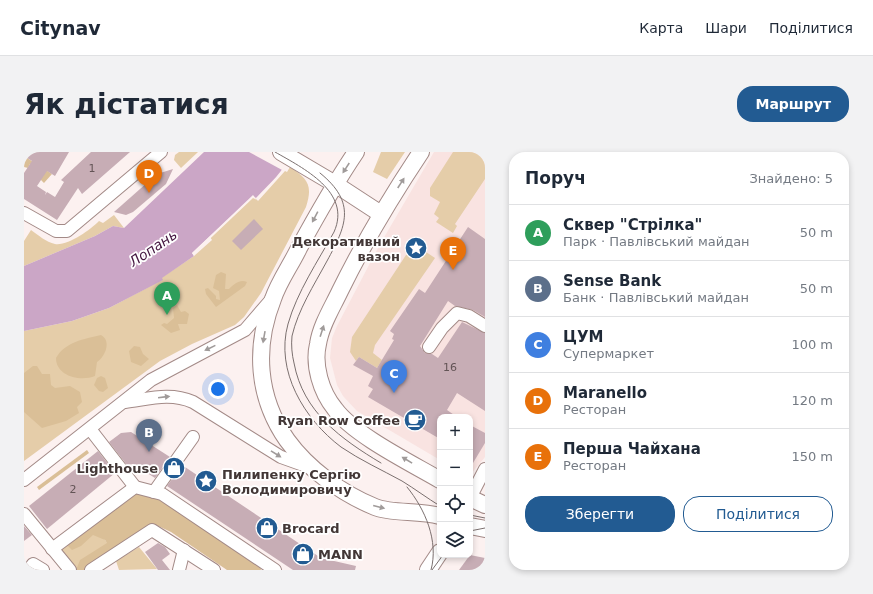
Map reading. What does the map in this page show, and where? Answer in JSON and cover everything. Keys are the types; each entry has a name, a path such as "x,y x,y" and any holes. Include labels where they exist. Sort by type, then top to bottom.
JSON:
{"main road":[{"path":"356,152 335,184 273,299 261,352 263,388 266,400 275,421 291,445 309,467 356,497 376,507 423,512 437,515"},
{"path":"421,152 381,214 359,252 325,322 318,344 317,369 328,398 344,419 366,435 437,478"},
{"path":"288,155 381,214"},
{"path":"473,499 485,505"},
{"path":"473,527 485,529"},
{"path":"428,570 437,556"}],"street":[{"path":"24,213 56,231 64,232 161,152"},
{"path":"24,480 125,402 151,380 171,368 245,330 273,299"},
{"path":"429,347 442,328 457,313 469,316 485,326"},
{"path":"125,402 173,396 181,397 193,402 281,458 309,467"},
{"path":"90,429 135,487 162,494 275,570"},
{"path":"154,492 193,437"},
{"path":"473,492 485,469"},
{"path":"52,549 135,487"},
{"path":"24,514 70,570"},
{"path":"91,570 152,530 214,570"},
{"path":"179,570 184,550"},
{"path":"29,570 33,564 42,570"}],"shaded area":[{"path":"179,152 198,152 181,168 174,160 175,155"},
{"path":"381,152 405,152 387,179 373,172"},
{"path":"434,152 485,152 485,457 473,471 473,414 437,414 437,458 357,411 343,396 337,385 330,358 332,338 379,246"},
{"path":"453,152 485,152 485,179 455,224 457,226 453,233 436,222 439,218 434,214 440,202 430,196 430,188"},
{"path":"24,156 52,174 44,183 30,164 28,168 24,167"},
{"path":"290,167 305,179 309,188 306,207 261,293 244,317 235,325 192,344 160,361 24,461 24,331 72,321 109,308 162,280 161,278 194,256 212,240 210,237 253,195 258,201 285,171 287,172"},
{"path":"114,215 124,228 113,226 95,236 24,266 24,241 31,230 48,242 55,244 66,243 90,229 99,221 103,223"},
{"path":"420,248 435,258 375,345 373,353 382,360 377,368 359,357 356,361 350,352 352,337 406,255 412,250 417,253"},
{"path":"221,272 226,274 225,289 229,289 240,282 247,282 245,286 216,307 206,294 205,289 208,288 216,296 216,299 220,300 219,291 213,288 216,275"},
{"path":"177,305 181,312 185,311 189,314 187,324 178,324 180,330 171,333 161,325 164,323 167,324 174,318 173,308"},
{"path":"101,335 106,341 107,345 103,357 97,362 95,376 89,378 76,378 64,373 60,369 56,358 64,348 76,342"},
{"path":"134,346 140,347 143,354 149,359 141,366 131,362 129,351"},
{"path":"33,366 37,366 42,374 50,374 51,385 55,388 70,386 80,392 82,402 77,407 79,413 66,421 42,428 24,412 24,373"},
{"path":"101,376 105,378 108,388 103,392 99,391 94,385 97,378"},
{"path":"87,450 89,453 39,490 37,487"},
{"path":"137,492 162,499 259,563 261,570 227,570 171,532 156,525 128,538 85,570 76,570 80,560 107,543 105,540 93,535 81,546 72,550 67,545 72,538"},
{"path":"92,524 113,550 76,570 59,548"},
{"path":"139,547 157,569 119,570 116,561"}],"water":[{"name":"Лопань","path":"204,152 291,152 281,171 256,198 253,196 192,253 194,256 162,278 163,280 109,308 72,321 24,331 24,266 95,236 113,226 124,228"}],"pier":[{"path":"249,152 293,152 290,162 284,171"},
{"path":"253,195 257,200 253,198 195,253 194,256 192,253"}],"building":[{"path":"24,152 69,152 55,176 47,171 37,186 46,192 45,195 47,192 55,197 64,182 61,180 91,152 130,152 82,194 78,188 57,220 24,199 24,173 32,161 24,156"},
{"path":"173,169 166,184 133,212 126,215 114,212 157,174"},
{"path":"254,219 263,229 241,250 232,241"},
{"path":"468,227 485,239 485,317 473,310 455,306 448,301 420,346 425,353 432,354 438,358 462,322 485,333 485,411 457,393 447,410 453,414 437,414 437,437 368,397 373,389 368,386 373,376 353,365 359,357 377,368 394,340 392,339 394,334 390,331 419,289 425,293"},
{"path":"473,427 485,433 485,443 473,463"},
{"path":"131,432 170,457 155,478 133,464 127,465 109,442 121,433"},
{"path":"98,451 115,473 47,529 29,506"},
{"path":"182,465 321,558 356,566 355,570 293,570 167,486"},
{"path":"24,526 32,535 24,541"},
{"path":"158,543 165,547 170,554 162,560 170,570 158,570 145,552"},
{"path":"473,556 485,558 485,570 459,570 468,558 473,558"}],"tram line":[{"path":"275,152 299,166 322,183 331,193 336,205 338,218 334,232 302,288 288,324 285,342 286,359 289,376 296,393 315,423 341,447 363,461 402,481 437,504"},
{"path":"320,173 332,184 339,194 343,205 343,226 334,248 298,317 292,336 293,360 306,396 315,410 338,434 381,463"},
{"path":"407,487 425,515 429,526 433,548 431,570"},
{"path":"473,516 485,518"},
{"path":"473,530 485,528"},
{"path":"432,570 441,558"}],"place":[{"name":"Maranello","path":"149,193"},
{"name":"Декоративний вазон","path":"416,248"},
{"name":"Перша Чайхана","path":"453,270"},
{"name":"Сквер \"Стрілка\"","path":"167,315"},
{"name":"ЦУМ","path":"394,393"},
{"name":"Ryan Row Coffee","path":"415,420"},
{"name":"Sense Bank","path":"149,452"},
{"name":"Lighthouse","path":"174,468"},
{"name":"Пилипенку Сергію Володимировичу","path":"206,481"},
{"name":"Brocard","path":"267,528"},
{"name":"MANN","path":"303,554"}]}
